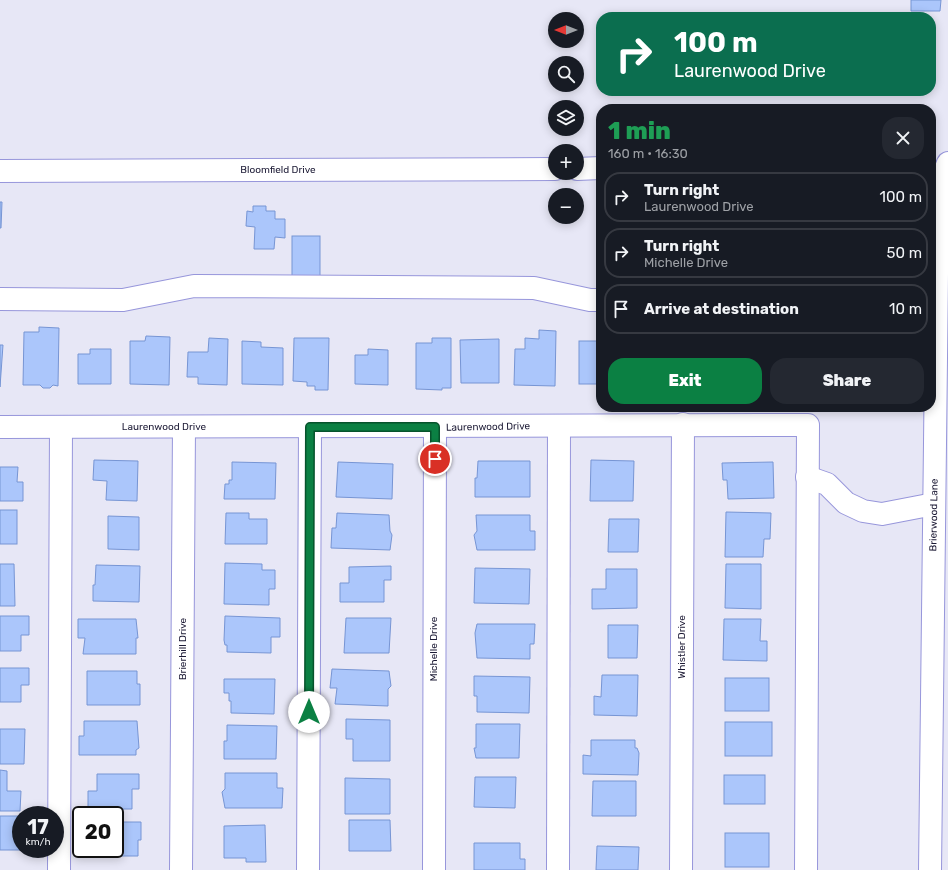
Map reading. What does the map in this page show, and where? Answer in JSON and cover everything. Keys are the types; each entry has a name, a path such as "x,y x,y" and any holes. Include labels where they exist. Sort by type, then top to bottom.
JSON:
{"street":[{"name":"Brierwood Lane","path":"936,179 948,163"},
{"path":"584,168 596,168"},
{"name":"Bloomfield Drive","path":"0,171 548,169"},
{"path":"0,299 122,300 202,286 534,288 596,300"},
{"name":"Brierwood Lane","path":"930,870 934,412"},
{"name":"Laurenwood Drive","path":"0,427 435,427 683,424 808,425 807,477"},
{"name":"Whistler Drive","path":"681,870 683,424"},
{"path":"558,870 560,426"},
{"path":"59,870 61,427"},
{"name":"Brierhill Drive","path":"181,870 184,427"},
{"path":"308,870 310,427"},
{"name":"Michelle Drive","path":"434,870 435,427"},
{"path":"806,870 807,477 827,484 846,503 863,511 882,514 934,504"}],"building":[{"path":"911,0 941,0 940,11 911,11"},
{"path":"0,202 2,202 1,228 0,228"},
{"path":"253,206 266,206 266,211 275,211 275,219 285,219 285,238 275,237 274,249 254,249 255,227 246,226 247,211 253,212"},
{"path":"292,236 320,236 320,276 292,276"},
{"path":"39,327 59,328 58,386 53,385 50,388 43,388 40,385 23,385 24,332 39,332"},
{"path":"539,330 556,331 555,386 514,385 515,349 525,349 525,338 539,339"},
{"path":"146,336 170,337 169,385 130,384 130,341 145,341"},
{"path":"209,338 228,339 227,385 198,384 198,377 187,377 188,352 208,352"},
{"path":"294,338 329,338 328,390 315,390 315,386 307,386 307,382 293,381"},
{"path":"432,338 451,338 451,388 442,388 442,390 416,389 416,343 432,343"},
{"path":"499,339 499,383 461,383 460,340"},
{"path":"242,341 261,342 261,347 283,348 283,385 242,384"},
{"path":"579,341 596,341 596,384 579,384"},
{"path":"0,345 3,345 0,387"},
{"path":"90,349 111,349 111,384 78,384 78,354 90,354"},
{"path":"368,349 388,350 388,385 355,384 355,355 368,355"},
{"path":"94,460 138,461 137,501 106,500 107,481 93,480"},
{"path":"591,460 634,461 633,501 590,501"},
{"path":"478,461 530,461 530,497 475,497 475,478 477,478"},
{"path":"232,462 276,463 275,499 224,499 225,484 229,484 229,480 232,480"},
{"path":"338,462 393,464 392,499 336,497"},
{"path":"773,462 774,498 728,499 727,480 723,480 722,463"},
{"path":"0,467 18,467 17,482 23,482 23,501 0,501"},
{"path":"0,510 17,510 17,544 0,544"},
{"path":"726,512 771,513 770,539 764,539 763,557 725,557"},
{"path":"226,513 249,513 249,519 267,519 267,544 225,544"},
{"path":"337,513 389,515 390,531 392,535 390,550 331,548 332,528 336,528"},
{"path":"476,515 530,515 530,531 535,531 535,550 477,550 474,535 477,531"},
{"path":"108,516 139,517 139,550 108,549"},
{"path":"609,519 639,519 638,552 608,552"},
{"path":"225,563 262,564 262,570 275,570 275,589 269,589 269,605 224,604"},
{"path":"0,564 14,564 15,606 0,606"},
{"path":"726,564 761,564 761,609 725,608"},
{"path":"96,565 140,566 139,602 93,601 93,585 95,585"},
{"path":"391,566 391,580 384,580 384,602 340,602 340,583 349,583 349,567"},
{"path":"475,568 530,569 529,604 474,603"},
{"path":"606,569 637,569 637,608 592,609 592,589 606,589"},
{"path":"0,616 29,616 29,635 21,635 21,651 0,651"},
{"path":"225,616 280,618 280,637 271,637 271,653 227,652 227,645 225,645 224,640"},
{"path":"346,618 391,618 389,653 344,653"},
{"path":"78,619 136,619 138,638 136,638 136,654 83,654 85,638 78,638"},
{"path":"724,619 761,619 760,641 767,641 767,661 723,660"},
{"path":"477,624 535,624 534,644 530,644 530,659 477,658 475,633"},
{"path":"608,625 638,625 637,658 608,658"},
{"path":"0,668 29,668 29,685 21,685 21,702 0,702"},
{"path":"332,669 389,671 391,686 388,689 388,706 335,704 337,688 330,688"},
{"path":"87,671 137,671 137,684 140,684 140,705 87,705"},
{"path":"602,675 638,675 637,716 594,715 594,696 601,697"},
{"path":"474,676 530,677 529,713 477,712 477,696 474,696"},
{"path":"725,678 769,678 769,711 725,711"},
{"path":"224,679 275,679 274,714 231,713 229,693 224,693"},
{"path":"346,719 390,720 390,761 353,761 353,739 346,739"},
{"path":"84,721 137,721 139,748 136,750 136,755 79,755 79,736 84,736"},
{"path":"725,722 772,722 772,756 725,756"},
{"path":"476,724 520,724 519,758 476,758 474,748 476,748"},
{"path":"227,725 277,726 276,759 224,759 224,741 227,741"},
{"path":"0,729 25,729 24,764 0,764"},
{"path":"591,740 635,740 635,748 637,748 639,753 638,775 583,774 583,755 591,756"},
{"path":"0,770 7,771 7,791 21,791 20,806 12,806 12,811 0,811"},
{"path":"225,773 277,773 277,788 283,788 282,808 225,808 222,792 225,789"},
{"path":"97,774 139,774 139,789 132,789 132,809 124,809 124,806 88,806 88,791 97,791"},
{"path":"724,775 765,775 765,804 724,804"},
{"path":"475,777 516,777 515,808 474,807"},
{"path":"345,778 390,779 390,814 345,814"},
{"path":"593,781 636,781 636,816 592,816"},
{"path":"0,816 12,816 12,850 0,850"},
{"path":"349,820 390,820 391,851 349,851"},
{"path":"124,822 141,822 141,840 138,840 138,856 124,856"},
{"path":"265,825 266,862 246,862 246,858 224,858 224,826"},
{"path":"725,833 769,833 769,867 725,867"},
{"path":"474,843 520,843 520,859 525,859 525,870 474,870"},
{"path":"597,846 639,847 638,870 596,870"}],"route":[{"path":"309,712 310,427 435,427 435,459"}]}
